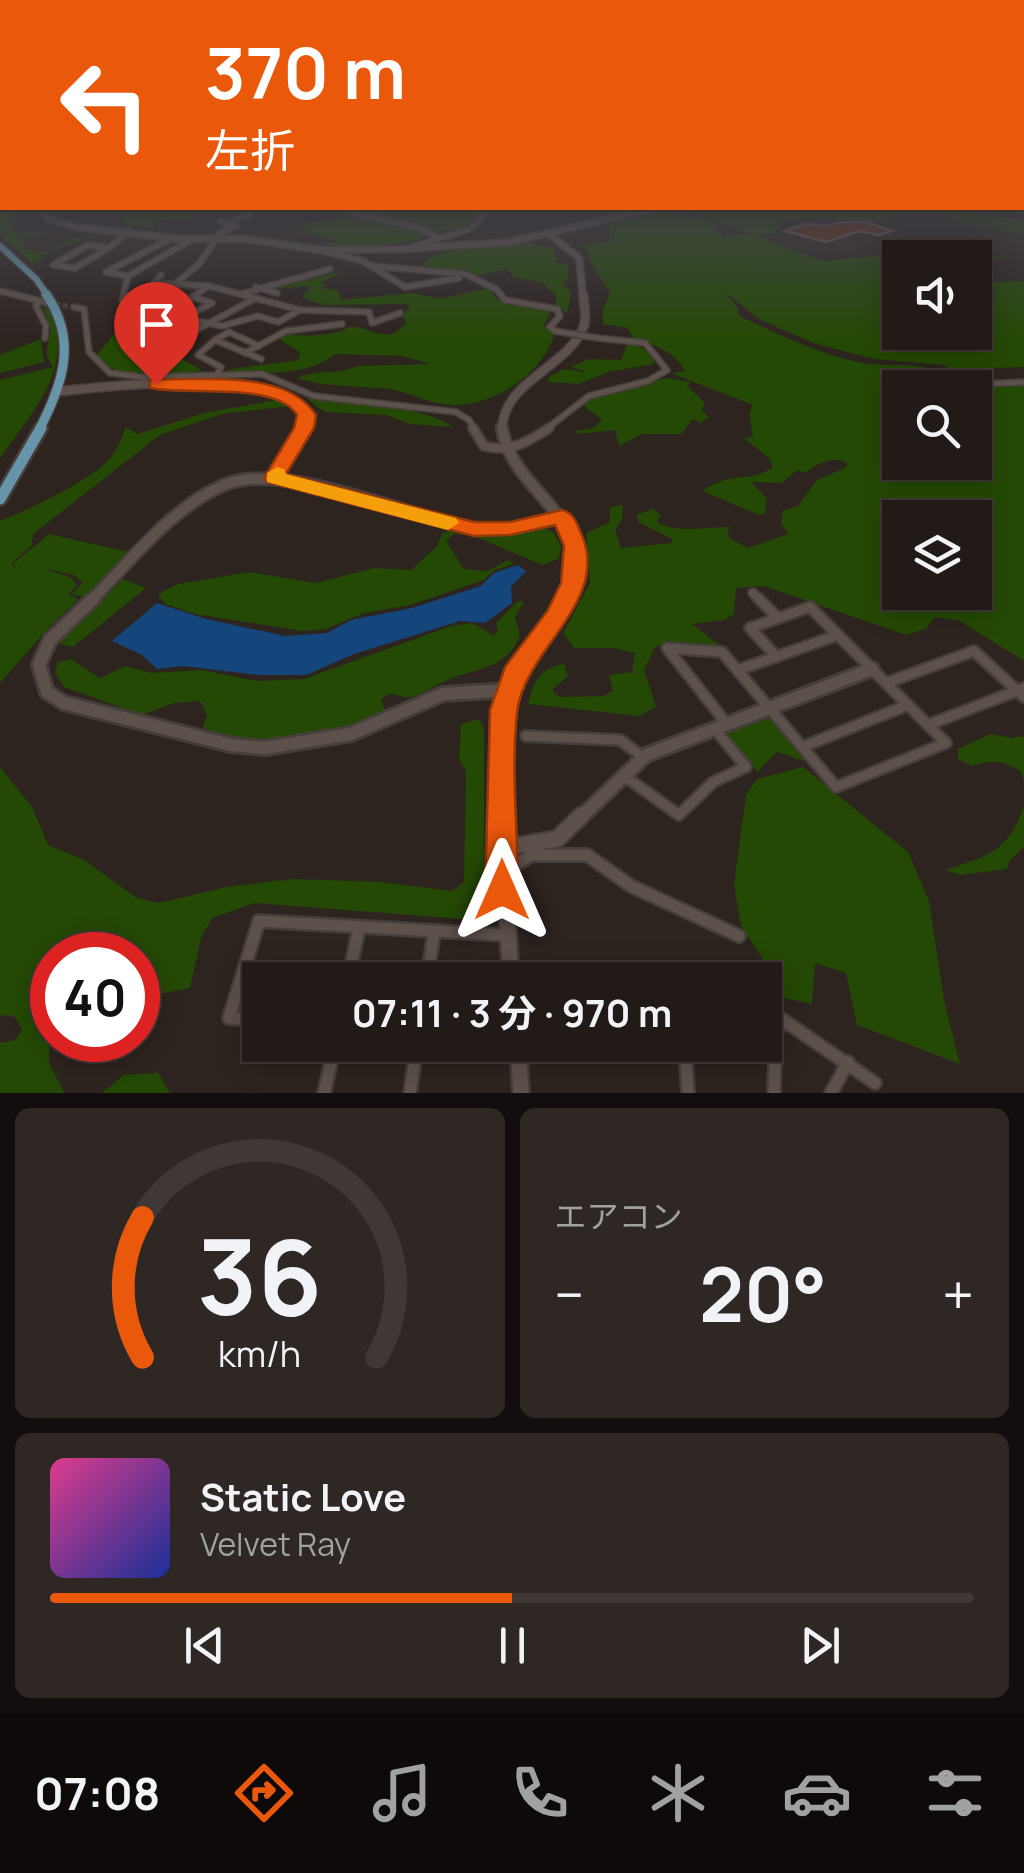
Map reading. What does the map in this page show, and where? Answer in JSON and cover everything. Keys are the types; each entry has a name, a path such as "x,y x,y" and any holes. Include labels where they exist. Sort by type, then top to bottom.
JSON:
{"main road":[{"path":"0,246 40,282 59,313 68,358 60,391 0,499"}],"street":[{"path":"109,248 88,245 53,265 75,268 109,248 117,241"},
{"path":"166,241 106,272 128,276 190,241"},
{"path":"128,276 122,300 154,302 200,264 217,241"},
{"path":"74,307 84,308 89,352 110,373 142,378 190,373 262,374 314,396 456,412 469,420 488,448 525,445 590,396 624,384 654,380 667,370 645,343 555,331 550,326 560,316 557,309 505,300 500,290 486,280 424,266 373,266 320,250 264,241"},
{"path":"405,249 426,241"},
{"path":"320,250 480,246 509,241"},
{"path":"508,962 502,876 502,728 508,690 529,650 559,614 573,583 576,562 572,537 562,517 500,430 504,412 570,346 586,322 579,258 558,241"},
{"path":"157,246 177,250"},
{"path":"373,266 405,288 466,276"},
{"path":"241,294 330,269"},
{"path":"161,275 154,283 209,286 300,310 369,312 367,317 376,324 400,312"},
{"path":"475,284 486,280"},
{"path":"446,282 457,292"},
{"path":"209,286 192,297 212,303 184,318 221,329 258,316 278,322 300,310"},
{"path":"256,288 277,293"},
{"path":"0,291 48,303"},
{"path":"175,333 208,324 256,298"},
{"path":"39,302 36,306 46,326 45,338"},
{"path":"244,353 286,331 342,324"},
{"path":"216,376 222,367 198,354 215,340 230,332 259,346"},
{"path":"215,340 260,360"},
{"path":"992,384 1024,382"},
{"path":"60,391 182,384 286,394 301,404 306,418 301,434 274,478"},
{"path":"508,690 442,694 363,731 301,745 265,748 231,746 75,706 46,692 39,674 44,650 92,600 211,491 240,480 274,478 474,529 510,528 562,517"},
{"path":"754,593 778,618"},
{"path":"623,775 680,815 713,782 746,768 666,648 722,652 836,787 946,743 810,607 750,628 776,657"},
{"path":"738,670 838,635"},
{"path":"886,683 974,651 1022,691"},
{"path":"502,848 557,839 643,758 719,725 872,669"},
{"path":"928,725 1022,691"},
{"path":"802,747 908,705"},
{"path":"526,736 620,740 643,758"},
{"path":"502,876 530,855 588,855 632,886 739,936"},
{"path":"247,962 259,921 505,935"},
{"path":"352,962 359,928"},
{"path":"430,962 434,932"},
{"path":"242,978 230,1018 242,1019"},
{"path":"774,1093 776,1032 783,1020 875,1082"},
{"path":"324,1093 330,1062"},
{"path":"410,1093 415,1062"},
{"path":"519,1062 521,1093"},
{"path":"686,1062 688,1093"},
{"path":"831,1093 848,1062"}],"green space":[{"path":"7,241 23,241 26,245 23,248 47,252 69,241 82,241 40,255 44,259 33,264"},
{"path":"337,241 412,241 337,249 303,246 290,242 309,246 341,242"},
{"path":"610,241 770,241 822,261 882,256 882,350 992,350 992,282 1024,281 1024,367 984,370 950,370 943,365 874,359 813,343 759,319 721,289 737,306 739,316 812,348 858,362 933,370 882,370 882,480 992,480 992,385 1024,383 1024,661 958,620 935,617 926,629 906,635 764,586 736,588 734,614 724,620 692,624 720,646 667,643 655,647 644,670 656,707 639,716 528,704 539,677 556,666 564,664 568,676 552,690 559,697 603,696 613,691 609,675 632,672 635,653 613,648 574,648 563,633 590,583 586,533 610,522 610,507 623,505 622,519 615,530 621,548 672,543 672,539 638,522 637,515 652,509 661,515 657,522 666,526 732,527 727,530 730,539 748,548 788,534 781,523 783,511 798,506 817,480 847,467 846,462 829,460 805,473 797,470 782,483 751,482 767,499 765,514 759,515 702,491 773,467 769,458 745,439 753,436 749,413 753,405 671,373 685,371 671,355 635,340 627,328 603,324 603,309 610,293 589,259 589,252 579,245"},
{"path":"527,242 554,249 556,262 568,265 569,276 563,283 571,293 567,313 556,305 556,295 543,283 513,277 508,269 476,276 422,265 429,258 454,250"},
{"path":"347,270 319,283 326,284 320,288 339,291 340,300 411,293 439,299 489,288 497,300 551,310 544,326 554,335 525,377 494,396 460,405 436,403 390,389 330,385 297,378 356,366 430,364 403,356 335,354 298,370 226,374 227,370 298,360 300,352 277,338 287,333 322,335 348,327 385,334 400,330 407,322 403,316 410,306 407,304 324,305 302,297 311,286 270,289"},
{"path":"43,307 49,307 56,330 54,370 37,406 0,459 0,380 53,367 46,354 51,330"},
{"path":"133,320 159,320 165,342 187,341 182,359 203,371 132,375 95,357 122,325"},
{"path":"41,339 44,362 0,373 0,355"},
{"path":"637,344 653,357 653,364 608,372 579,384 548,382 549,377 564,369 590,373 571,367 588,359 621,360 627,345"},
{"path":"665,378 692,382 687,386 705,403 701,410 709,417 700,423 693,419 681,434 642,434 619,446 615,430 577,434 576,431 593,428 602,420 583,405 590,400"},
{"path":"282,399 290,406 222,414 160,435 33,534 31,546 12,563 15,570 14,563 49,534 133,553 85,597 71,594 83,583 74,575 42,568 70,577 77,585 69,594 78,600 0,683 0,521 91,474 112,456 126,427 137,434 204,413"},
{"path":"307,399 406,410 452,427 410,424 386,415 325,412"},
{"path":"451,529 497,534 546,529 554,533 561,546 559,558 543,565 478,538 455,533 446,541 464,569 487,571 508,560 514,564 494,570 484,580 410,605 364,613 326,629 302,631 195,614 165,604 158,594 178,584 249,572 315,583 374,568 411,570"},
{"path":"123,579 146,588 73,647 57,643"},
{"path":"518,601 524,601 515,617 520,636 499,661 416,696 389,694 381,700 386,713 294,740 268,742 221,737 203,727 207,715 200,701 174,703 142,715 64,687 55,673 58,662 71,659 100,678 125,666 152,673 202,670 256,681 304,679 451,626 472,623 493,635 498,632 496,623"},
{"path":"765,717 772,720 805,761 777,752 757,772 727,734"},
{"path":"479,719 484,729 484,910 476,920 254,903 212,918 201,938 190,988 160,994 160,932 30,932 30,1062 49,1062 64,1093 0,1093 0,1043 15,1040 22,1030 15,1017 0,1015 0,767 32,807 48,845 84,860 137,898 159,903 226,887 292,879 382,882 452,891 464,882 466,771 459,759 461,724"},
{"path":"990,734 1024,736 1024,781 1021,772 1003,763 972,766 958,759 958,749"},
{"path":"803,767 908,852 929,901 944,1000 960,1064 857,1025 846,973 815,963 812,1004 782,998 782,962 762,962 741,926 734,885 746,795 757,779"},
{"path":"1024,806 1024,847 1010,860 1007,869 961,875 945,870 995,850 1011,833"},
{"path":"158,1073 170,1093 102,1093 124,1075"}],"water":[{"path":"518,565 526,571 511,587 512,603 485,623 460,621 354,654 306,675 258,675 183,666 157,669 142,655 112,641 157,603 206,619 285,636 327,633 351,620 412,608 481,586 494,573"}],"tunnel":[{"path":"48,303 74,307"}],"slow traffic":[{"path":"277,473 274,478 448,523"}],"route":[{"path":"156,384 264,389 298,400 306,415 304,428 274,478 474,529 510,528 562,517 575,546 573,583 559,614 518,667 504,710 502,890"}]}
